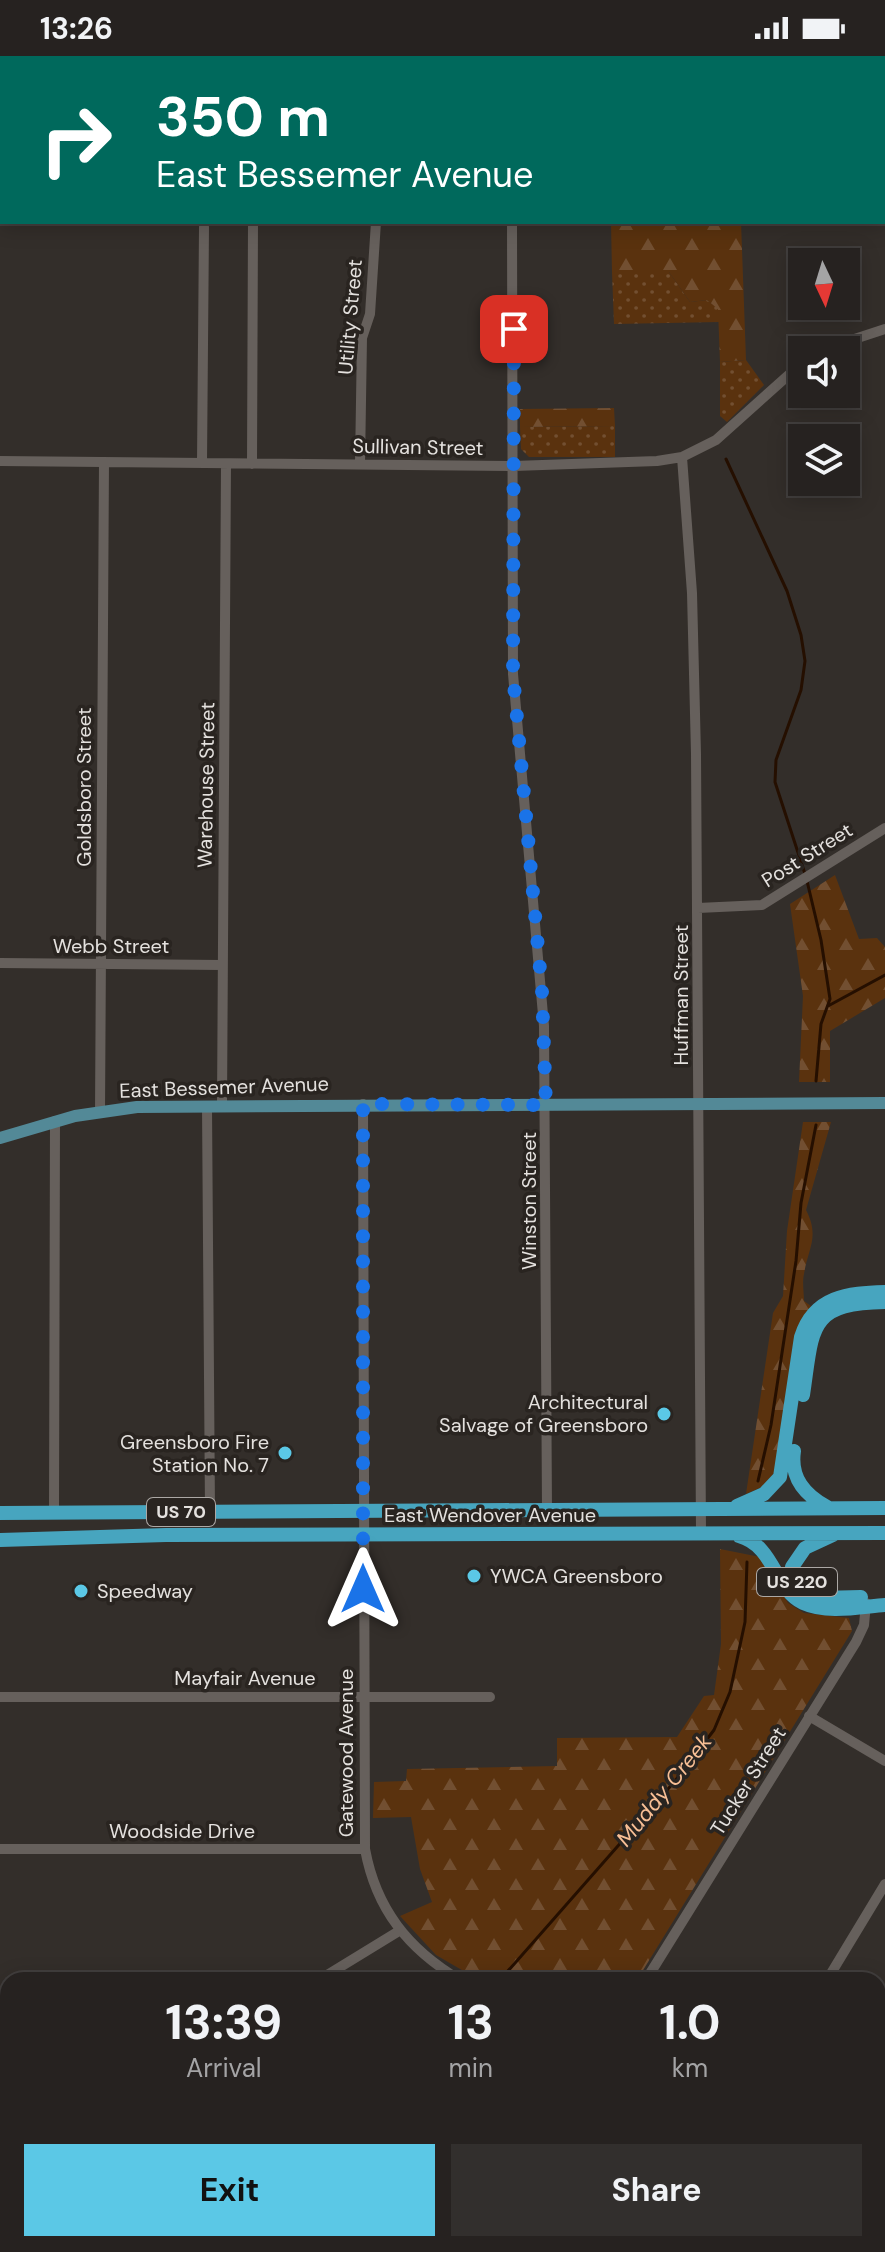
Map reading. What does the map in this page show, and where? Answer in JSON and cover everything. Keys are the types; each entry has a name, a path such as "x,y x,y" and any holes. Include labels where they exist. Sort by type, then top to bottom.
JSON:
{"highway":[{"path":"725,1510 764,1494 780,1477 801,1337 811,1316 838,1296 885,1292"},
{"path":"830,1509 806,1492 792,1463 812,1337 823,1317 839,1306 885,1302"},
{"name":"East Wendover Avenue","path":"0,1513 885,1508"},
{"name":"US 220","path":"837,1533 799,1554 792,1567 797,1584 820,1598 866,1602 885,1596"},
{"name":"East Wendover Avenue","path":"0,1540 885,1533"},
{"path":"731,1534 760,1547 789,1592 802,1602 820,1608 866,1602 885,1605"}],"main road":[{"name":"East Bessemer Avenue","path":"0,1138 55,1121 137,1107 885,1103"}],"street":[{"path":"252,464 253,224"},
{"name":"Utility Street","path":"360,464 362,338 370,314 376,224"},
{"name":"Winston Street","path":"512,224 513,674 542,991 546,1105 547,1510"},
{"path":"202,463 204,227"},
{"path":"860,337 885,329"},
{"name":"Sullivan Street","path":"0,461 514,466 632,464 682,457 704,448 732,428 788,376"},
{"name":"Huffman Street","path":"682,457 692,593 698,908 701,1533"},
{"name":"Goldsboro Street","path":"100,1112 104,462"},
{"name":"Warehouse Street","path":"222,1105 226,464"},
{"name":"Post Street","path":"698,908 762,905 885,828"},
{"name":"Webb Street","path":"0,963 222,965"},
{"name":"Gatewood Avenue","path":"363,1104 365,1849 377,1893 399,1931 427,1959 447,1972"},
{"path":"207,1106 210,1512"},
{"path":"54,1511 55,1121"},
{"name":"Tucker Street","path":"651,1972 861,1634 866,1602"},
{"name":"Mayfair Avenue","path":"0,1697 490,1697"},
{"path":"809,1716 885,1761"},
{"name":"Woodside Drive","path":"0,1849 365,1849"},
{"path":"832,1972 885,1884"},
{"path":"332,1972 399,1931"}],"green space":[{"path":"611,224 741,224 746,360 720,362 718,309 707,300 690,302 669,272 612,272"},
{"path":"612,272 669,272 690,302 707,300 719,309 719,322 614,324"},
{"path":"746,360 764,385 727,422 720,416 720,362"},
{"path":"614,408 615,426 520,427 520,409"},
{"path":"615,426 615,457 529,457 521,449 520,427"},
{"path":"835,875 859,939 877,938 885,947 885,998 830,1031 830,1082 799,1082 803,996 790,904"},
{"path":"803,1122 831,1122 806,1210 813,1235 803,1288 804,1301 811,1306 798,1326 777,1469 764,1486 746,1494 773,1313 783,1296 787,1231"},
{"path":"720,1549 760,1557 788,1603 804,1613 849,1618 852,1631 642,1972 465,1972 436,1955 400,1916 432,1902 420,1869 411,1817 373,1818 374,1782 406,1781 407,1769 557,1766 557,1738 677,1737 704,1696 714,1695 721,1644"}],"waterway":[{"path":"726,459 787,591 801,635 805,661 801,690 776,760 775,782 805,874"},
{"path":"807,881 821,940 830,999 821,1024 816,1081"},
{"name":"Muddy Creek","path":"828,1006 885,975"},
{"name":"Muddy Creek","path":"758,1481 771,1425 796,1261 801,1203 816,1125"},
{"name":"Muddy Creek","path":"507,1972 675,1781 714,1730 730,1692 745,1622 747,1562"}],"place":[{"name":"Architectural Salvage of Greensboro","path":"664,1414"},
{"name":"Greensboro Fire Station No. 7","path":"285,1453"},
{"name":"YWCA Greensboro","path":"474,1576"},
{"name":"Speedway","path":"81,1591"}],"route":[{"path":"363,1589 363,1104 546,1105 542,991 513,674 514,329"}]}
